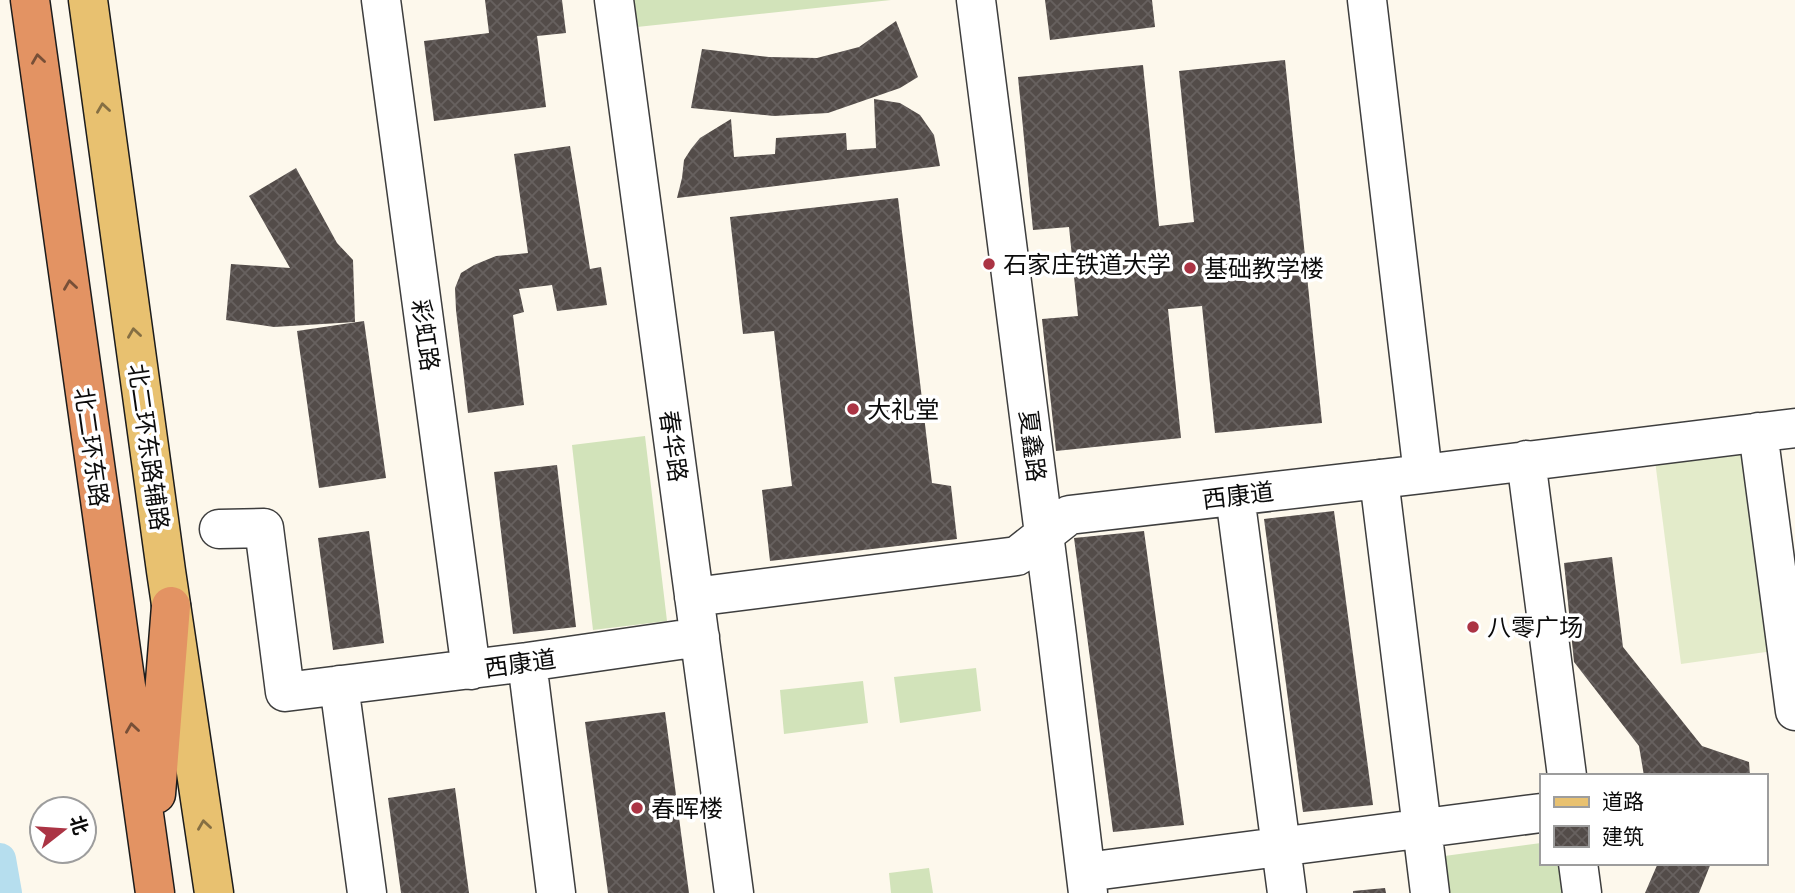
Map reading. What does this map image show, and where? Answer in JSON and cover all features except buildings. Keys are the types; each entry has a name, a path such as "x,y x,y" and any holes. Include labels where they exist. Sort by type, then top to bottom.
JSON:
{"highway":[{"name":"北二环东路","path":"30,0 153,879"},
{"path":"153,879 171,606"}],"main road":[{"name":"北二环东路辅路","path":"88,0 171,606 214,893"}],"street":[{"name":"彩虹路","path":"381,0 471,670"},
{"name":"春华路","path":"614,0 734,893"},
{"name":"夏鑫路","path":"976,0 1087,883"},
{"path":"1367,0 1423,474"},
{"name":"西康道","path":"695,597 1017,556 1069,515 1795,428"},
{"path":"1758,432 1795,711"},
{"path":"1526,460 1567,774"},
{"path":"1379,479 1430,893"},
{"path":"1236,496 1287,893"},
{"name":"西康道","path":"219,529 264,528 285,692 471,670 700,637"},
{"path":"527,662 556,893"},
{"path":"339,685 367,893"},
{"path":"1087,883 1281,846 1540,813"},
{"path":"1578,865 1582,893"}],"green space":[{"path":"614,0 891,0 618,29"},
{"path":"1758,432 1787,649 1681,664 1653,445"},
{"path":"645,436 667,621 593,630 572,445"},
{"path":"976,668 981,711 900,723 894,677"},
{"path":"863,681 868,723 784,734 780,690"},
{"path":"1540,843 1540,865 1563,865 1567,893 1442,893 1437,857"},
{"path":"929,868 933,893 891,893 889,873"}],"waterway":[{"path":"0,859 6,893"}],"place":[{"name":"石家庄铁道大学","path":"989,264"},
{"name":"基础教学楼","path":"1190,268"},
{"name":"大礼堂","path":"853,409"},
{"name":"八零广场","path":"1473,627"},
{"name":"春晖楼","path":"637,808"}]}
